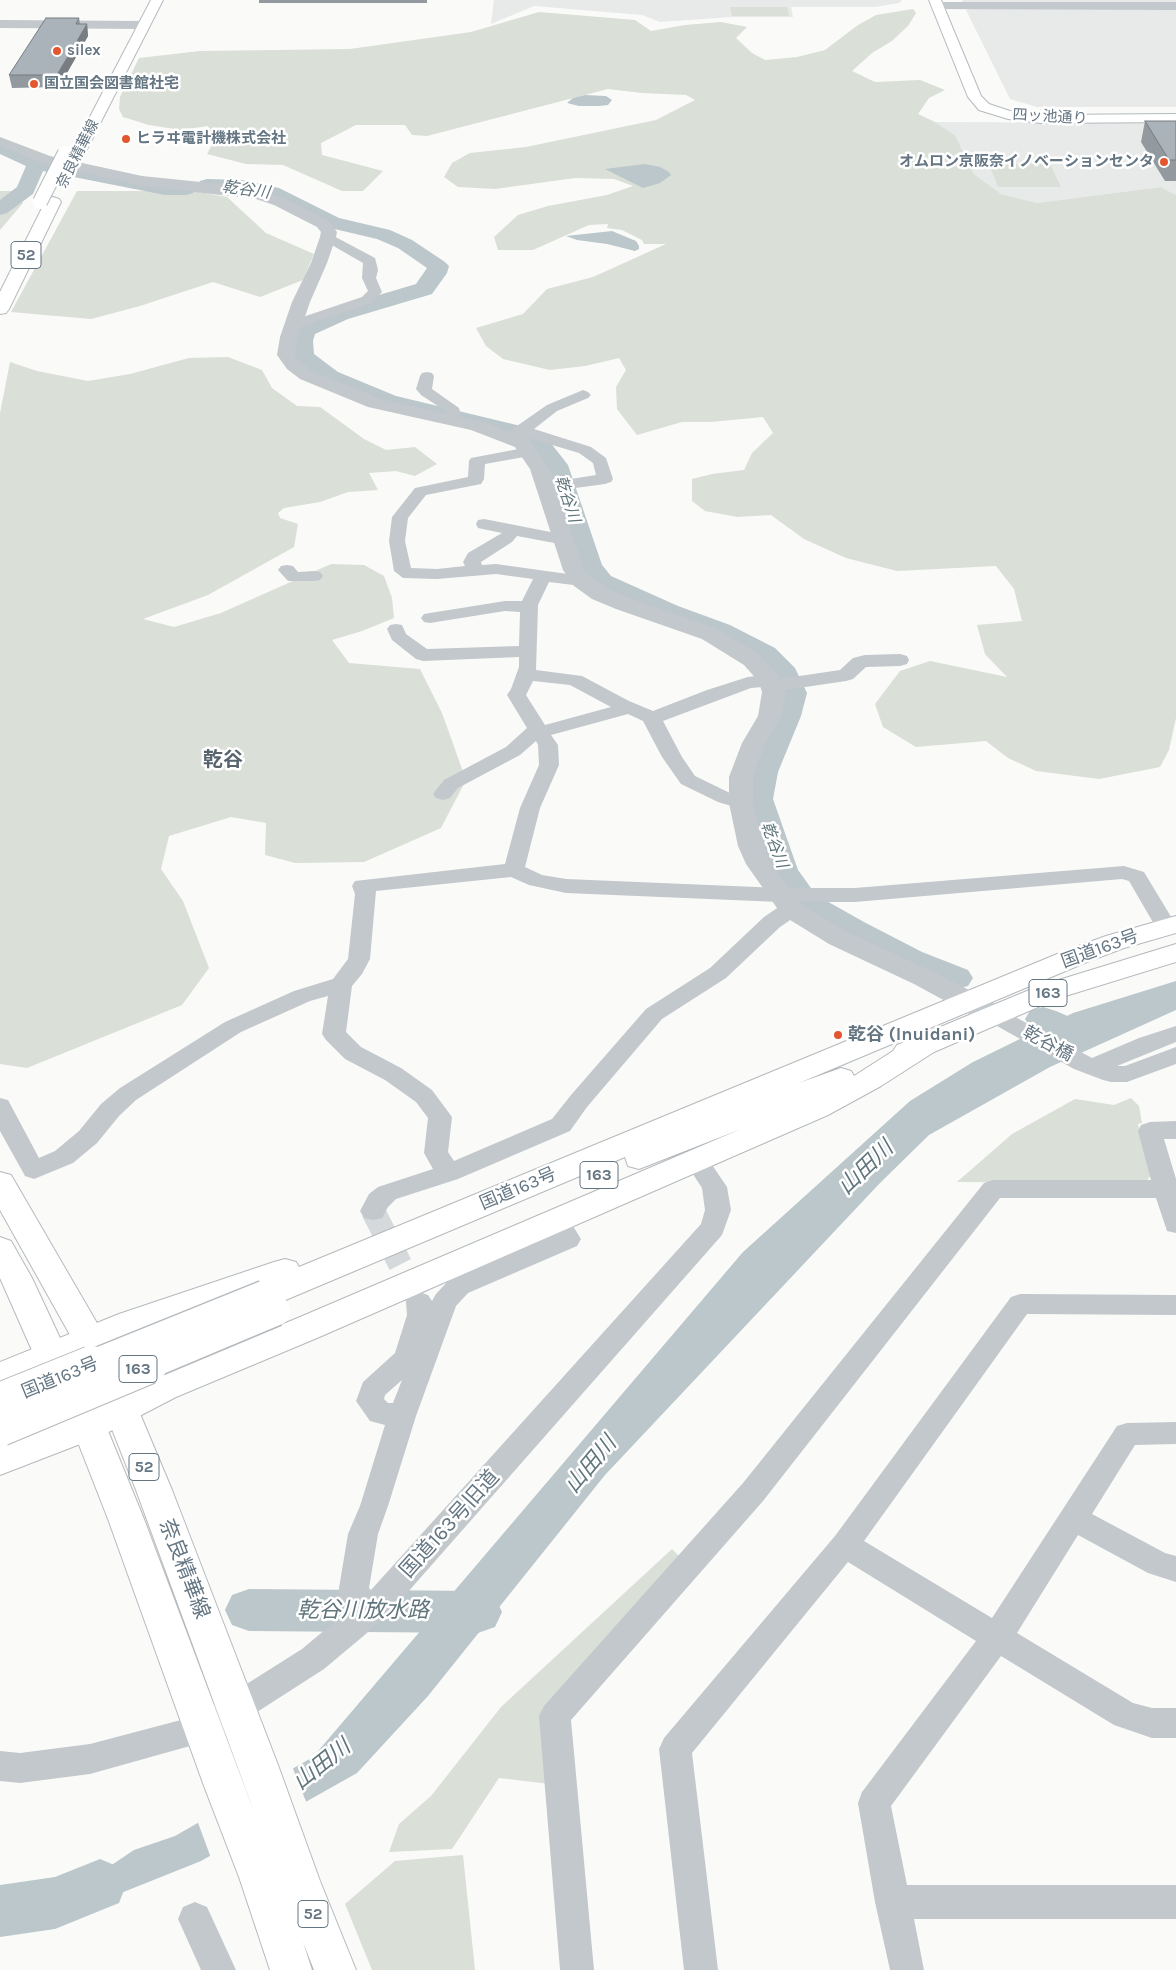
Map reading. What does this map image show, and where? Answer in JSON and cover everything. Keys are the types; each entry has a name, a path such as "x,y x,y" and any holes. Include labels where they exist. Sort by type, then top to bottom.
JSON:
{"main road":[{"name":"奈良精華線","path":"0,309 47,202 138,24 145,0"},
{"name":"奈良精華線","path":"138,24 157,0"},
{"path":"943,3 973,55"},
{"name":"四ッ池通り","path":"943,3 975,97 984,107 1008,115 1041,119 1176,118"},
{"name":"四ッ池通り","path":"989,91 997,102 1025,111 1176,112"},
{"name":"奈良精華線","path":"0,278 47,202"},
{"name":"国道163号","path":"0,1427 522,1186 1077,956 1171,925"},
{"name":"国道163号","path":"0,1402 271,1303 924,1045 1005,1021 1049,992 1176,953"},
{"path":"0,1461 88,1426 164,1387 305,1329 695,1159 818,1108 870,1079 924,1045"},
{"name":"奈良精華線","path":"0,1183 89,1339 121,1409 154,1490 258,1765 291,1970"},
{"name":"163","path":"0,1376 89,1339 288,1270 474,1193 522,1186"},
{"name":"奈良精華線","path":"0,1249 21,1287 51,1355 88,1426 126,1519 224,1786 335,1970"}],"street":[{"path":"943,3 1176,6"},
{"path":"0,24 138,24"},
{"path":"0,141 46,160 142,182 223,189 260,195 280,202 323,224 329,232 328,237 293,325 286,355 293,366 306,375 374,403 449,418 585,450 600,462 605,479 555,486"},
{"path":"293,325 367,300 375,292 369,278 370,262 328,237"},
{"path":"427,376 424,389 451,408 449,418"},
{"path":"514,434 552,408 583,395"},
{"path":"514,434 555,486 565,540 574,570 582,581 600,594 624,604 710,634 752,660 780,684"},
{"path":"529,452 477,461 475,481 423,490 400,517 398,541 404,573 436,574 496,570 582,581"},
{"path":"484,524 565,540"},
{"path":"475,570 472,562 474,557 506,538 514,529"},
{"path":"286,570 294,577 314,576"},
{"path":"514,870 530,808 549,765 548,745 516,695 520,690 528,667 529,607 543,577"},
{"path":"430,618 505,606 529,607"},
{"path":"396,629 398,636 423,655 528,651"},
{"path":"653,718 748,683 780,684 846,675 860,662 900,660"},
{"path":"525,674 575,680 629,708 653,718 672,757 688,780 725,798 741,803"},
{"path":"780,684 774,692 770,716 754,743 740,777 741,803 751,846 759,864 786,902 838,938 924,978 1005,1021"},
{"path":"444,794 451,784 513,751 539,730 629,708"},
{"path":"0,1106 14,1137 34,1170 64,1157 88,1137 110,1110 128,1094 233,1027 302,996 341,984 354,969 359,959 366,894 363,886 514,870 536,880 566,886 786,902 1124,872 1137,877 1171,925"},
{"path":"373,1211 378,1201 387,1193 450,1173 561,1125 579,1101 654,1014 718,973 739,956 772,922 786,902"},
{"path":"341,984 334,1034 353,1053 393,1074 424,1096 440,1118 436,1153 450,1173"},
{"name":"乾谷橋","path":"1005,1021 1088,1065 1110,1074 1127,1074 1176,1055"},
{"path":"1088,1065 1176,1034"},
{"path":"1176,1130 1150,1131 1176,1224"},
{"name":"国道163号旧道","path":"0,1766 20,1768 90,1759 204,1730 313,1658 372,1607 713,1228 718,1210 714,1186 695,1159"},
{"path":"577,1970 555,1716 753,1492 993,1189 1166,1189"},
{"path":"372,1607 353,1594 363,1534 374,1506 402,1416 445,1302 459,1286 568,1239 556,1220"},
{"path":"402,1416 380,1413 370,1401 373,1390 407,1358 420,1315 419,1302"},
{"path":"701,1970 675,1749 845,1545 1020,1304 1176,1305"},
{"path":"907,1970 892,1902 874,1803 998,1637 1127,1434 1176,1433"},
{"path":"1074,1518 1158,1564 1176,1569"},
{"path":"845,1545 1125,1715 1152,1723 1176,1723"},
{"path":"892,1902 1176,1902"},
{"path":"195,1919 219,1970"}],"shaded area":[{"path":"494,0 902,0 899,3 875,7 791,7 793,17 733,17 660,22 642,15 534,6 491,24"},
{"path":"962,0 1176,0 1176,4 963,3"},
{"path":"730,7 787,7 789,16 732,16"},
{"path":"970,8 1176,8 1176,107 1037,107 1010,99 966,10"},
{"path":"913,9 916,13 908,26 892,41 872,53 852,71 875,82 920,80 945,90 929,98 918,114 955,135 974,174 1001,194 1037,203 1161,187 1176,195 1176,718 1169,750 1160,767 1099,779 1036,771 1008,758 986,741 916,747 883,727 875,704 900,671 930,661 1007,677 985,654 977,625 1022,621 1014,589 996,566 897,571 846,558 804,539 771,515 737,517 705,511 692,501 692,479 712,474 744,470 752,453 773,433 763,417 711,422 682,422 637,435 617,409 616,387 626,370 619,358 585,366 550,370 503,359 486,346 476,328 523,314 547,289 593,277 666,244 644,244 642,240 622,230 607,228 608,224 589,225 533,250 498,250 494,237 518,215 548,206 607,195 633,186 614,179 575,178 495,189 458,187 444,177 452,163 470,153 526,147 656,120 695,100 686,95 608,89 427,136 412,135 405,125 356,125 321,143 322,155 383,171 363,191 342,191 283,165 246,164 207,154 215,139 208,126 181,130 149,125 123,117 119,109 120,97 139,58 200,51 350,49 471,32 539,12 635,20 651,31 685,25 721,22 747,27 736,38 752,53 765,60 797,57 825,50 858,25 876,15"},
{"path":"935,122 1176,123 1176,195 1161,187 1037,203 1001,194 974,174 955,135"},
{"path":"989,164 1050,164 1061,187 998,187"},
{"path":"0,191 15,191 23,203 0,230"},
{"path":"77,191 193,191 227,197 266,233 314,254 303,280 260,297 213,282 140,306 91,319 11,312"},
{"path":"228,357 262,370 272,388 297,406 320,407 364,439 386,450 415,447 437,464 415,476 396,471 369,473 378,490 348,492 320,502 284,508 278,513 280,518 298,524 294,547 208,595 143,619 174,627 221,613 331,564 364,565 384,576 392,598 394,618 362,631 332,640 349,663 420,669 442,713 466,780 441,828 364,862 295,863 265,855 266,823 231,817 169,836 161,869 183,901 209,968 182,1005 27,1068 0,1064 0,413 10,362 37,371 88,381 130,374 189,358"},
{"path":"1131,1098 1139,1106 1142,1123 1138,1124 1152,1174 1145,1183 957,1182 1012,1134 1075,1099 1114,1105"},
{"path":"672,1549 680,1557 543,1712 550,1784 499,1778 452,1849 389,1852 399,1824 431,1796 501,1707"},
{"path":"463,1855 475,1970 372,1970 345,1904 395,1861"}],"water":[{"path":"585,95 606,96 612,100 608,105 599,106 579,106 567,103 573,98"},
{"path":"645,164 660,167 671,175 660,183 643,188 605,169"},
{"path":"612,231 636,241 639,249 635,251 607,244 577,240 566,236"},
{"path":"1176,981 1176,1010 1050,1067 929,1135 880,1183 605,1475 428,1696 357,1773 201,1861 86,1907 55,1903 134,1850 175,1836 313,1757 743,1252 910,1101 973,1062 1073,1013"}],"pier":[{"path":"292,1766 307,1804 211,1858 197,1820"}],"building":[{"path":"46,18 79,18 76,24 87,24 57,75 9,75"},
{"path":"1145,121 1176,121 1176,160 1169,160"}],"waterway":[{"name":"乾谷川","path":"0,147 36,164"},
{"name":"乾谷川放水路","path":"0,209 26,190 36,164"},
{"name":"乾谷川","path":"36,164 139,185 165,189 186,189"},
{"name":"乾谷川","path":"207,185 242,186 272,192 333,223 383,234 405,244 438,266 436,273 424,289 340,314 305,330 302,341 303,356 330,377 388,401 516,432 532,440 541,447 556,465 589,565 601,582 668,612 720,631 765,654 785,674 792,693 786,716 763,772 757,799 782,871 804,902 852,930 910,960 956,978"},
{"name":"乾谷川","path":"1043,1019 1080,1036"},
{"name":"乾谷川放水路","path":"249,1610 478,1612"},
{"name":"山田川","path":"0,1911 55,1903 100,1885"}],"tunnel":[{"path":"373,1211 418,1299"}],"place":[{"name":"silex","path":"57,51"},
{"name":"国立国会図書館社宅","path":"34,84"},
{"name":"ヒラヰ電計機株式会社","path":"126,139"},
{"name":"オムロン京阪奈イノベーションセンタ","path":"1164,162"},
{"name":"乾谷 (Inuidani)","path":"838,1035"}],"district":[{"name":"乾谷","path":"223,760"}]}
